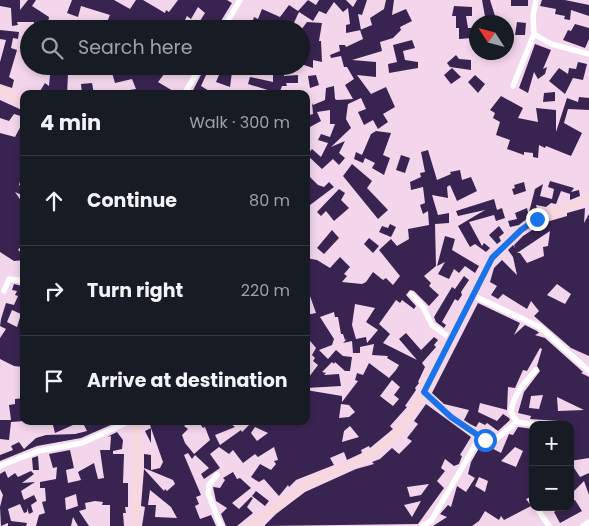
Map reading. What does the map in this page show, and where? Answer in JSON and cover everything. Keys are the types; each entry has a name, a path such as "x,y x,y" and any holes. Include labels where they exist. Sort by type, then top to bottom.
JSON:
{"main road":[{"path":"0,90 20,100"},
{"path":"250,526 307,484 382,448 406,423 424,392 492,258 521,230 553,212 589,199"},
{"path":"135,526 138,452 136,425"}],"street":[{"path":"228,20 240,0"},
{"path":"513,86 534,34 533,16 536,0"},
{"path":"534,34 551,44 589,54"},
{"path":"186,90 196,75"},
{"path":"4,291 9,279 20,280"},
{"path":"411,294 423,307 432,325 450,338"},
{"path":"472,295 540,327 589,370"},
{"path":"529,424 516,422 511,410 515,397 523,384 536,370"},
{"path":"424,392 451,417 493,443 516,422"},
{"path":"0,466 38,450 82,443 121,425"},
{"path":"422,526 430,521 480,436"},
{"path":"217,475 209,485 208,493 221,526"},
{"path":"539,511 550,526"},
{"path":"583,526 589,522"}],"building":[{"path":"0,0 20,0 20,10 28,0 36,0 32,6 49,17 48,20 20,20 20,22 17,22 18,25 12,26 11,8 0,6"},
{"path":"72,0 114,0 130,9 136,0 143,0 165,13 166,10 169,12 178,0 227,0 232,3 222,20 201,20 205,13 198,7 191,19 187,16 185,20 108,20 110,15 81,6 78,17 67,13"},
{"path":"308,0 316,5 319,0 346,0 353,7 357,0 367,0 362,15 358,14 361,30 346,33 346,25 350,24 348,8 343,12 334,2 326,14 319,11 313,21 299,12 295,20 253,20 254,17 258,19 262,9 280,17 289,5 298,11"},
{"path":"386,0 394,0 392,15 406,9 412,21 400,27 401,30 393,38 380,42 382,51 352,60 376,62 376,77 357,75 371,94 386,87 395,107 383,114 388,122 378,129 373,120 364,125 358,112 366,109 361,98 348,104 346,119 351,128 331,147 345,141 339,153 345,158 339,165 333,159 322,169 310,158 310,151 312,149 321,157 328,143 318,140 321,134 330,137 335,124 330,124 330,110 317,112 321,121 310,127 310,115 313,114 312,103 313,105 325,100 326,88 334,86 335,99 353,99 345,85 354,79 347,67 344,67 341,56 331,58 330,55 340,51 339,45 345,45 346,47 363,39 360,30 372,25 370,18 384,9"},
{"path":"482,0 490,0 495,15 485,15"},
{"path":"511,0 528,0 528,6 511,6"},
{"path":"542,0 565,0 589,5 589,16 571,10 570,20 564,19 565,16 555,14 556,9 540,6"},
{"path":"454,6 472,7 472,15 466,16 469,38 459,39 459,28 456,28 456,16 452,16"},
{"path":"310,22 322,23 319,41 321,41 322,62 313,60 313,68 310,67"},
{"path":"517,22 526,23 525,35 515,35"},
{"path":"575,24 589,28 589,39 585,48 563,40 568,30 571,31"},
{"path":"0,30 19,32 18,39 13,38 11,48 17,50 9,77 14,80 12,88 0,84 0,62 6,40 0,39"},
{"path":"412,40 415,48 403,51 405,60 418,62 418,68 389,73 388,64 397,62 393,45"},
{"path":"535,44 551,50 543,69 547,67 545,74 538,79 534,72 528,93 519,88"},
{"path":"456,55 459,59 471,60 471,70 450,67 447,63"},
{"path":"578,62 587,64 583,80 573,78 565,94 549,81 559,68 568,74 569,68 576,69"},
{"path":"452,68 461,77 451,84 444,75"},
{"path":"50,75 68,75 67,90 41,90 45,83 49,86"},
{"path":"113,75 163,75 158,82 171,90 130,90 136,89 132,79 115,83"},
{"path":"201,75 206,75 201,86 208,90 193,90"},
{"path":"219,75 232,75 230,87 216,82"},
{"path":"273,75 298,75 298,83 286,83 287,86 282,86 280,90 268,90 248,84 250,77 273,82"},
{"path":"316,75 319,85 310,88 308,76"},
{"path":"475,75 485,84 478,93 468,82"},
{"path":"92,83 93,90 82,90 81,84"},
{"path":"555,92 555,101 543,102 544,93"},
{"path":"501,96 523,108 518,118 538,122 536,108 556,110 556,132 567,98 578,102 579,97 589,98 589,110 568,109 564,123 582,133 571,156 539,145 538,158 533,157 533,153 524,152 524,155 507,149 510,140 496,135 500,122 493,118 495,113 490,110"},
{"path":"0,100 20,109 20,116 14,114 9,121 0,118"},
{"path":"20,128 20,194 15,192 20,199 20,248 18,250 20,252 20,260 14,261 0,252 0,133 15,137"},
{"path":"376,131 391,133 383,155 390,158 384,175 372,168 375,163 365,158 363,163 354,159 356,152 362,155 371,134"},
{"path":"428,150 437,180 451,174 450,172 460,170 462,180 471,177 477,191 457,201 450,185 447,187 448,198 432,195 438,215 449,213 449,223 435,224 436,266 424,276 431,283 429,286 439,295 429,306 414,291 410,290 406,295 416,306 414,309 402,300 400,303 396,300 379,324 390,334 383,343 417,360 399,339 406,333 421,350 434,337 438,340 434,345 436,347 422,363 425,367 415,388 416,390 405,406 407,407 390,426 393,429 370,448 369,446 361,450 362,453 347,460 344,452 330,458 334,465 296,480 289,487 288,485 279,496 264,479 259,482 251,477 260,464 271,470 276,464 274,461 278,460 274,447 258,457 255,454 243,463 233,450 229,454 219,447 210,454 220,468 204,479 201,474 209,468 195,455 192,459 188,453 184,455 201,495 196,497 199,504 195,506 200,519 211,515 216,526 142,526 145,507 141,506 144,469 164,491 165,489 167,491 175,484 173,480 144,468 144,454 151,455 151,470 160,468 163,462 150,425 185,425 184,426 188,429 182,435 185,443 194,454 210,440 205,427 203,428 201,425 232,425 235,427 215,435 220,445 241,430 242,432 249,425 310,425 310,391 342,396 342,402 358,381 355,380 357,373 363,375 369,363 389,378 399,365 387,358 388,356 372,355 374,344 360,347 360,353 353,353 352,341 343,343 347,339 345,340 343,334 341,334 338,317 335,317 334,312 320,317 334,339 332,345 319,350 328,359 336,350 343,356 352,357 350,371 345,371 335,362 334,364 332,362 322,372 326,373 324,375 339,374 341,386 310,388 310,376 318,365 313,361 315,358 312,355 316,348 310,341 310,314 316,313 310,296 310,259 317,260 330,268 340,257 350,267 344,274 347,276 342,282 362,284 366,282 373,272 383,280 386,278 393,285 400,276 379,250 391,239 397,246 409,239 408,229 429,225 428,211 423,214 420,205 425,203 423,187 411,190 410,182 421,177 420,173 425,172 421,152","holes":["355,304 375,308 366,322 378,330 367,343 366,337 356,339 352,325","392,380 400,387 394,395 399,399 393,406 380,396","341,404 349,405 355,412 349,417 339,418","350,426 359,437 342,442 344,431","255,427 268,433 257,441 251,433","150,490 171,507 177,518 155,517 156,505 148,505"]},
{"path":"401,155 410,158 405,173 396,170"},
{"path":"352,164 372,181 367,188 388,210 378,219 343,176"},
{"path":"310,177 318,185 324,187 329,182 334,187 310,205"},
{"path":"550,181 574,188 571,192 579,190 580,196 570,200 570,194 561,191 556,204 551,203 546,207 536,205 538,213 528,216 535,189 543,184 540,196 552,199 554,189 548,187"},
{"path":"524,182 526,191 514,195 512,189 515,188 514,185"},
{"path":"339,189 345,193 341,200 349,208 334,221 326,211 321,216 317,212"},
{"path":"494,199 497,210 502,208 505,218 496,221 494,215 469,222 482,246 484,243 490,248 486,252 475,244 470,247 458,226 485,210 458,216 456,211"},
{"path":"527,208 529,217 519,225 510,227 508,221 517,219 515,213"},
{"path":"585,208 584,223 589,214 589,356 571,348 534,316 539,311 531,301 527,309 503,294 498,299 491,295 497,286 490,282 494,268 502,260 517,275 513,257 508,250 513,245 515,248 514,245 523,236 543,223 567,216 567,213","holes":["550,231 548,246 543,247 544,256 527,263 520,253 517,253","557,284 571,294 565,304 547,295"]},
{"path":"390,224 396,227 391,237 379,232 382,226 388,228"},
{"path":"499,226 504,233 499,237 501,241 497,244 489,235"},
{"path":"332,230 339,238 324,254 317,248"},
{"path":"445,236 455,239 452,250 479,266 475,273 465,266 459,273 454,269 449,279 438,274 445,262 437,266"},
{"path":"369,238 379,246 373,253 364,244"},
{"path":"464,276 469,280 461,292 462,295 458,301 455,299 442,322 446,325 444,328 436,322 434,317 452,287 455,289"},
{"path":"14,284 20,286 20,314 12,310 7,322 17,327 20,317 20,367 0,359 0,338 6,329 0,326 1,319 6,303 14,305 18,296 15,295 17,291 12,290"},
{"path":"478,303 520,323 514,335 525,325 537,331 539,333 535,335 545,338 583,372 581,373 589,377 589,458 574,460 574,421 530,419 531,416 518,413 524,392 540,371 537,366 542,349 540,348 527,371 523,370 515,388 508,387 507,410 480,403 478,412 497,421 503,414 509,418 510,420 498,431 487,423 485,425 479,422 476,427 470,424 464,420 469,410 444,404 432,393","holes":["543,395 539,409 529,408 531,396","557,397 584,410 558,411"]},
{"path":"20,398 20,421 11,422 9,440 0,439 0,420 11,420 9,405 15,404 15,399"},
{"path":"426,404 471,437 460,455 462,456 459,464 454,466 445,459 441,468 445,471 437,481 444,488 418,524 264,526 276,514 305,492 356,469 374,464 372,462 380,459 392,448 399,454 412,441 407,438 418,424 414,421","holes":["429,484 421,495 410,497 407,487","421,501 412,517 404,505"]},
{"path":"53,425 73,425 55,433"},
{"path":"84,425 111,425 81,438 37,446 0,461 0,455 13,450 11,446 19,442 24,449 36,438 46,435 75,434 87,431"},
{"path":"518,427 529,428 529,498 526,499 529,507 504,520 501,516 499,520 485,511 479,521 472,526 433,526 447,517 440,514 448,505 451,507 457,486 466,492 475,478 468,474 471,462 482,443 501,453 509,434 513,435","holes":["515,447 523,451 516,467 501,461","479,477 488,481 485,492 475,486"]},
{"path":"151,428 151,443 145,431"},
{"path":"117,432 123,440 122,449 113,451 113,454 124,454 123,483 128,483 128,507 125,507 126,513 123,513 124,526 110,526 110,505 102,505 103,502 95,501 85,503 86,509 79,511 89,526 78,526 73,517 71,526 36,526 39,515 45,513 42,502 46,501 45,488 40,488 40,482 56,479 57,467 53,468 49,454 70,450 74,468 66,470 68,483 81,480 78,472 94,463 98,479 104,478 100,450 110,450 111,436 107,437","holes":["76,494 78,506 66,510 65,498"]},
{"path":"38,456 39,470 33,470 32,458"},
{"path":"574,468 580,477 589,473 589,495 584,481 574,491"},
{"path":"5,471 8,478 15,473 18,477 31,471 34,474 22,483 35,482 21,491 24,500 34,495 37,501 31,505 33,512 29,514 27,508 27,512 24,513 20,504 8,509 11,521 27,523 26,526 8,526 8,523 1,526 0,507 3,495 0,489 0,474"},
{"path":"233,472 237,479 240,478 251,488 232,503 239,509 251,497 253,498 247,507 253,513 237,526 226,526 221,514 227,508 216,501 213,487 220,488 225,480 223,478"},
{"path":"256,491 269,501 265,506 252,496"},
{"path":"574,500 582,511 560,523 554,512 574,511"}],"route":[{"path":"485,440 451,417 424,392 481,276 492,258 521,230 537,219"}]}
